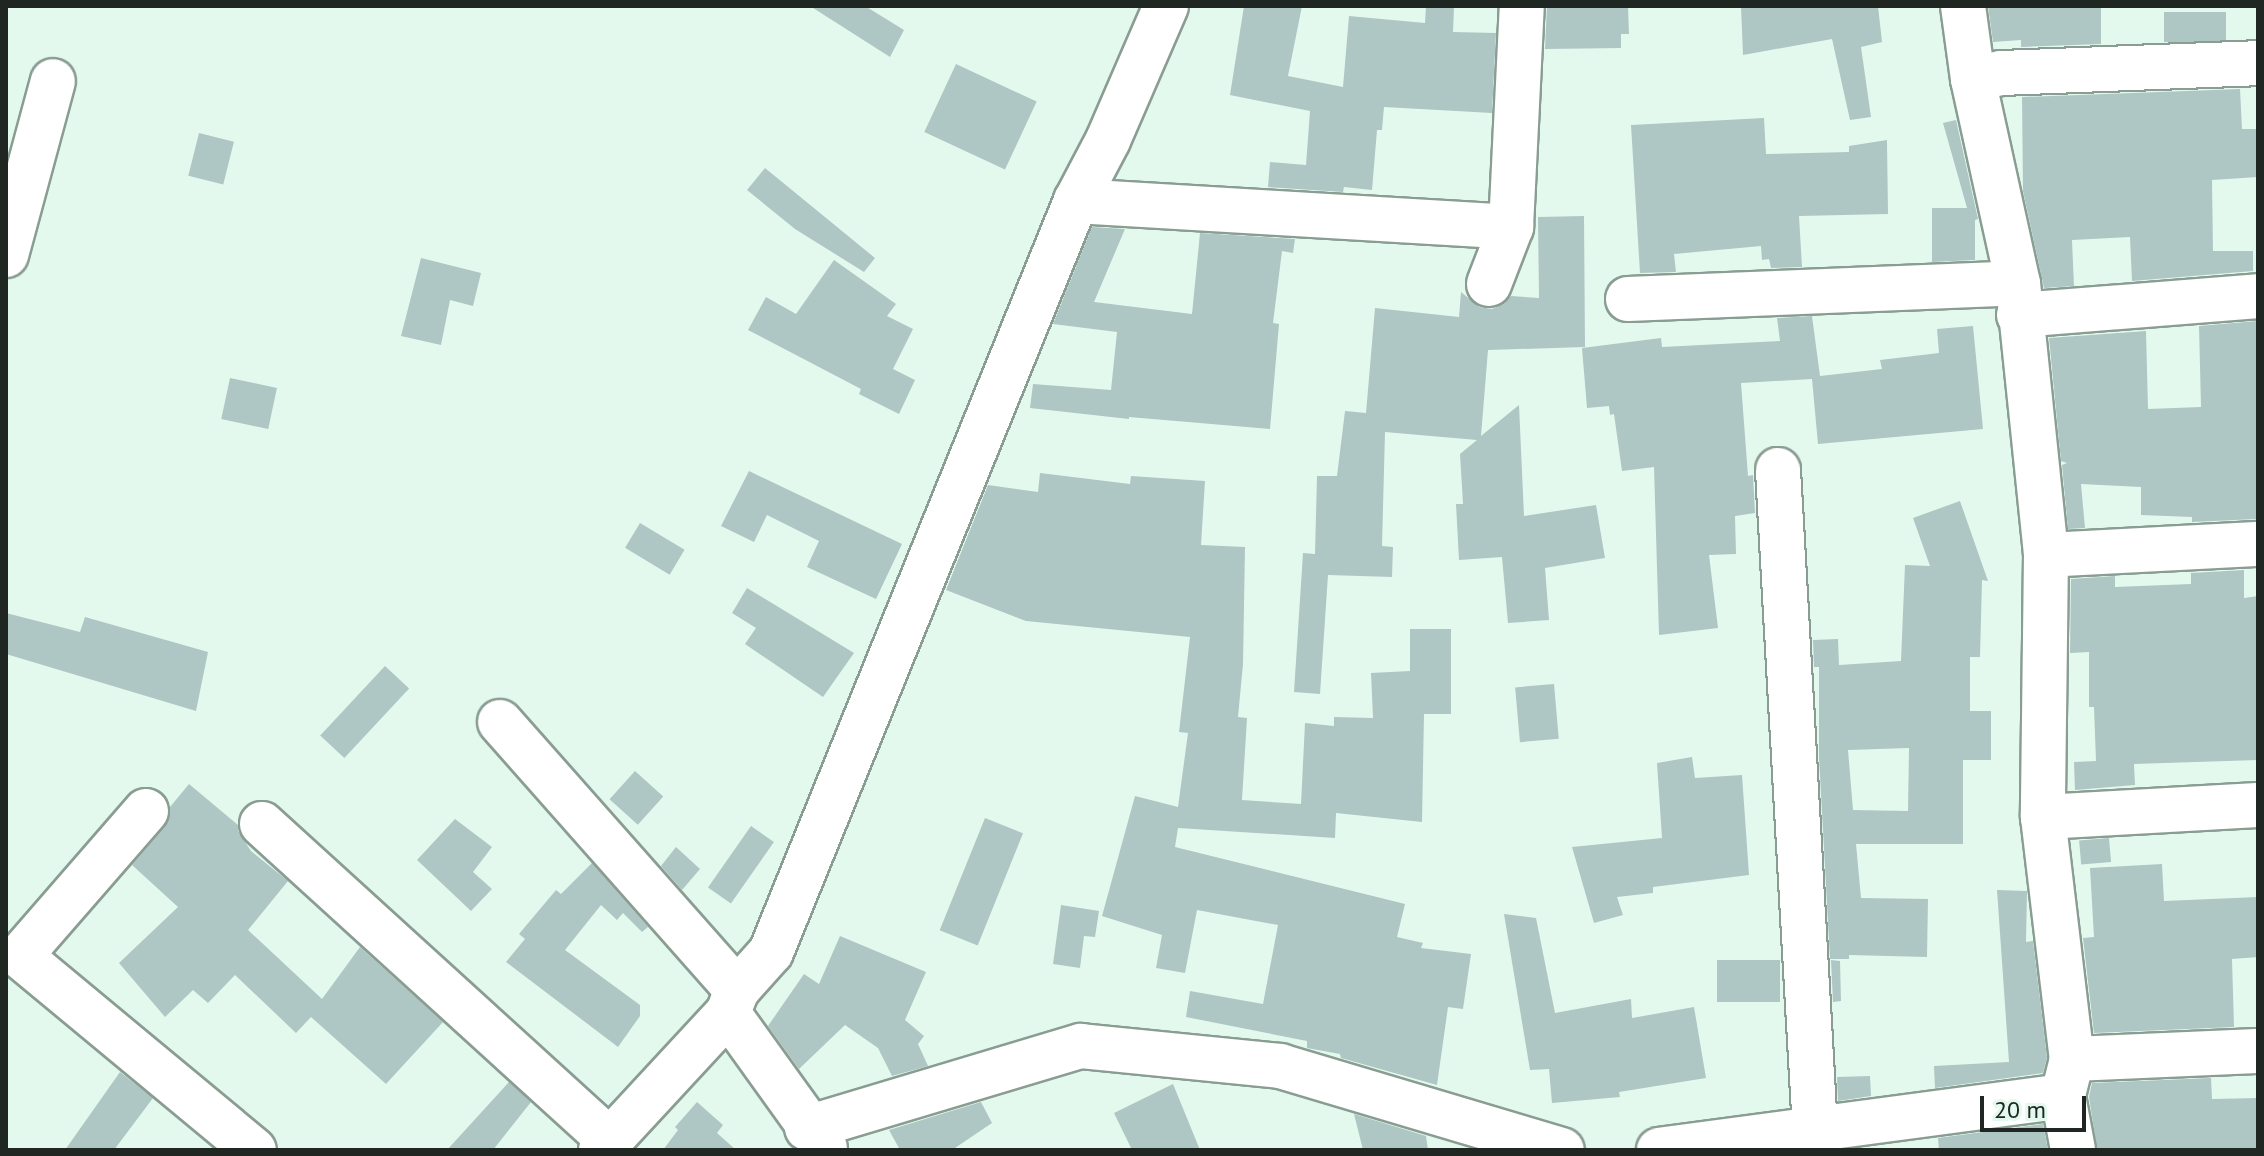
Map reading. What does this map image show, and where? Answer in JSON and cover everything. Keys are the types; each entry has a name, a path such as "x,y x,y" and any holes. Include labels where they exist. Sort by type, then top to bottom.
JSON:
{"street":[{"path":"262,824 604,1144 733,1002 771,952 1076,201 1108,140 1166,6"},
{"path":"1489,284 1511,227 1522,6"},
{"path":"1963,6 1973,79 2018,299 2046,555 2043,817 2073,1150"},
{"path":"1973,79 2001,73 2258,63"},
{"path":"6,255 53,81"},
{"path":"1076,201 1511,227"},
{"path":"1628,299 2258,296"},
{"path":"1778,470 1815,1129"},
{"path":"2046,555 2258,544"},
{"path":"500,722 733,1002 817,1139 1081,1046 1280,1066 1562,1150"},
{"path":"2043,817 2258,805"},
{"path":"146,811 13,969 254,1150"},
{"path":"1659,1150 1815,1129 2068,1078 2258,1051"}],"building":[{"path":"810,6 865,6 904,30 890,57"},
{"path":"1244,6 1302,6 1288,76 1343,87 1349,16 1425,23 1426,6 1454,6 1453,32 1496,33 1492,113 1384,107 1382,130 1377,130 1372,190 1344,187 1343,192 1268,187 1270,162 1306,165 1310,111 1230,95"},
{"path":"1547,6 1628,6 1629,34 1621,34 1621,48 1545,49"},
{"path":"1741,6 1878,6 1882,42 1861,47 1871,117 1850,120 1832,39 1743,55"},
{"path":"1988,6 2101,6 2101,44 2021,47 2021,40 1993,42"},
{"path":"2164,12 2226,12 2226,42 2164,42"},
{"path":"956,64 1037,102 1005,170 924,132"},
{"path":"2240,89 2242,129 2258,129 2258,177 2212,180 2213,251 2253,251 2253,271 2132,281 2130,237 2072,240 2074,286 2044,288 2023,191 2022,97"},
{"path":"1764,118 1766,154 1849,152 1849,146 1887,140 1888,214 1799,216 1802,267 1771,268 1769,259 1762,260 1761,246 1674,254 1676,272 1640,273 1631,125"},
{"path":"1956,120 1978,219 1975,220 1975,260 1932,262 1932,208 1967,208 1943,123"},
{"path":"199,133 234,142 223,184 188,176"},
{"path":"765,168 875,258 864,272 795,229 747,190"},
{"path":"1584,216 1585,347 1488,350 1481,436 1519,405 1524,516 1596,505 1605,558 1545,568 1549,620 1508,623 1502,557 1459,560 1456,504 1463,504 1460,454 1477,440 1385,432 1382,546 1393,547 1392,577 1328,575 1320,694 1294,692 1303,553 1315,554 1317,476 1337,476 1345,411 1366,413 1375,308 1459,317 1461,292 1479,307 1492,309 1504,304 1511,296 1539,298 1538,217"},
{"path":"1092,227 1125,229 1094,302 1192,314 1200,233 1295,239 1293,253 1282,251 1273,323 1279,324 1270,429 1030,408 1033,384 1111,390 1117,332 1053,324"},
{"path":"421,258 481,273 473,306 450,300 441,345 401,336"},
{"path":"834,260 896,304 887,316 913,329 893,369 915,380 899,414 859,394 861,389 748,330 766,297 796,314"},
{"path":"1812,316 1820,376 1882,369 1880,360 1939,353 1937,329 1973,326 1983,429 1818,444 1812,379 1741,383 1748,476 1753,475 1755,513 1735,516 1736,554 1709,555 1718,628 1659,635 1654,467 1622,471 1614,414 1610,415 1609,406 1587,408 1582,348 1661,338 1662,347 1780,341 1777,318"},
{"path":"2258,321 2256,519 2192,522 2192,517 2141,515 2141,487 2081,484 2085,528 2068,529 2062,465 2067,463 2061,461 2049,338 2146,331 2148,409 2201,407 2199,326"},
{"path":"230,378 277,388 268,429 221,419"},
{"path":"749,471 902,544 876,599 807,567 819,541 767,515 754,542 721,526"},
{"path":"1040,473 1130,484 1131,476 1205,481 1201,545 1245,547 1243,664 1238,717 1247,718 1242,800 1301,804 1305,723 1334,726 1334,717 1373,718 1371,673 1410,671 1410,629 1451,629 1451,714 1424,714 1422,822 1336,813 1335,838 1178,828 1175,847 1405,904 1397,937 1423,943 1421,948 1471,954 1463,1009 1448,1007 1437,1085 1341,1058 1340,1054 1307,1048 1307,1041 1186,1017 1190,991 1263,1004 1278,925 1197,910 1185,973 1156,968 1162,935 1102,916 1135,796 1178,807 1188,733 1179,732 1190,637 1026,621 946,590 988,485 1038,492"},
{"path":"1960,501 1988,581 1982,580 1980,657 1970,657 1970,711 1991,711 1991,760 1963,760 1963,844 1856,844 1861,898 1928,899 1927,957 1849,955 1849,959 1830,959 1819,757 1819,667 1814,667 1813,640 1838,639 1839,665 1901,661 1905,565 1930,566 1913,518","holes":["1909,748 1908,811 1853,810 1848,750"]},
{"path":"640,523 685,550 670,575 625,548"},
{"path":"2244,570 2244,598 2258,596 2258,760 2134,764 2135,785 2075,790 2074,762 2096,761 2094,707 2089,707 2089,652 2070,653 2071,579 2115,576 2115,587 2191,584 2191,573"},
{"path":"747,588 854,653 823,697 745,644 756,628 732,613"},
{"path":"6,613 80,632 85,617 208,652 196,711 6,654"},
{"path":"385,666 409,689 344,758 320,735"},
{"path":"1554,684 1559,739 1520,742 1515,687"},
{"path":"1692,757 1695,778 1742,775 1749,875 1653,887 1653,893 1617,897 1623,915 1594,923 1572,847 1662,838 1657,763"},
{"path":"635,771 663,796 638,825 610,799"},
{"path":"189,784 238,825 238,831 251,851 288,881 248,930 322,999 360,947 443,1022 386,1084 311,1017 296,1033 235,975 208,1003 193,990 165,1017 119,963 178,907 132,865 165,827 170,807"},
{"path":"985,818 1023,833 978,946 940,930"},
{"path":"455,819 492,847 473,872 492,889 471,911 417,860"},
{"path":"751,826 774,842 731,903 708,887"},
{"path":"2109,838 2111,862 2081,865 2079,841"},
{"path":"676,847 700,869 682,890 661,866"},
{"path":"592,863 648,927 642,932 623,913 617,920 601,905 565,950 640,1005 640,1016 618,1047 506,962 525,939 519,934 556,890 561,894"},
{"path":"2162,864 2164,901 2258,897 2258,957 2232,959 2234,1027 2094,1033 2083,938 2094,937 2090,868"},
{"path":"1997,890 2027,891 2026,942 2033,941 2047,1057 2043,1073 1935,1088 1934,1066 2009,1062"},
{"path":"1061,905 1099,911 1095,937 1084,936 1080,968 1053,964"},
{"path":"1504,914 1536,918 1555,1013 1631,999 1632,1018 1694,1007 1706,1078 1619,1092 1620,1097 1552,1103 1549,1069 1530,1070"},
{"path":"840,936 926,972 905,1020 924,1036 918,1044 928,1066 892,1076 878,1048 845,1025 799,1069 768,1026 804,974 819,984"},
{"path":"1717,960 1780,960 1780,1002 1717,1002"},
{"path":"1831,960 1840,961 1841,1001 1833,1002"},
{"path":"120,1072 153,1098 114,1150 65,1150"},
{"path":"1870,1076 1871,1096 1838,1101 1837,1077"},
{"path":"2211,1078 2212,1099 2258,1098 2258,1150 2097,1150 2089,1097 2092,1083"},
{"path":"509,1082 531,1102 493,1150 447,1150"},
{"path":"1173,1084 1200,1150 1132,1150 1114,1113"},
{"path":"697,1102 723,1125 717,1133 736,1150 663,1150 678,1130 675,1127"},
{"path":"981,1102 992,1123 952,1150 900,1150 889,1130"},
{"path":"1354,1114 1426,1136 1428,1150 1363,1150"},
{"path":"2043,1124 2048,1150 1939,1150 1938,1138"}]}
